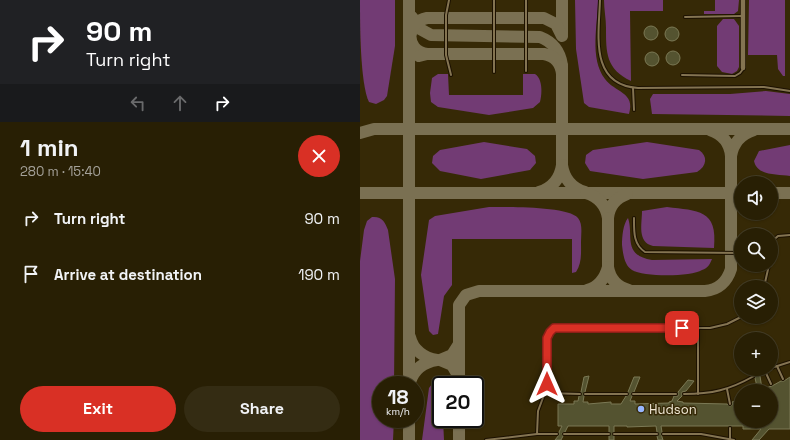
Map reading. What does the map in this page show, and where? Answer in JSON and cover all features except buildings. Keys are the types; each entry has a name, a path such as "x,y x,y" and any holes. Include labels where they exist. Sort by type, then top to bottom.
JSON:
{"street":[{"path":"743,0 743,68"}],"lane":[{"path":"449,0 446,15 446,55 451,75"},
{"path":"494,0 494,72"},
{"path":"526,0 526,71"},
{"path":"600,0 599,50 602,65 606,72 617,82 633,88 764,88 790,91"},
{"path":"685,16 743,16"},
{"path":"682,75 735,76 740,73 743,68"},
{"path":"633,88 634,110"},
{"path":"634,218 636,243 645,252 734,253"},
{"path":"778,236 790,235"},
{"path":"537,434 538,411 546,393 547,338 554,328 698,328 723,325 734,320"},
{"path":"698,328 698,394"},
{"path":"778,366 790,362"},
{"path":"778,368 783,379"},
{"path":"684,394 698,394 727,389 754,376"},
{"path":"767,376 771,384"},
{"path":"727,389 730,404"},
{"path":"546,393 580,394"},
{"path":"584,394 627,394"},
{"path":"633,394 676,394"},
{"path":"730,428 730,440"},
{"path":"486,440 537,434 558,434"},
{"path":"564,434 609,434"},
{"path":"614,434 657,434"},
{"path":"663,434 701,434 721,439 734,440"}],"shaded area":[{"path":"360,0 395,0 395,46 387,96 384,100 376,104 369,102 364,82 361,53"},
{"path":"575,0 598,0 596,41 597,61 600,71 605,79 627,97 630,107 629,114 589,107 584,103 576,49"},
{"path":"604,0 663,0 663,11 630,11 631,81 612,66 607,53"},
{"path":"715,0 739,0 738,11 734,14 704,14 704,11 715,11"},
{"path":"749,0 785,0 785,76 783,76 778,69 777,55 748,55"},
{"path":"723,19 734,19 739,26 739,67 737,71 732,74 722,72 717,66 717,26"},
{"path":"438,74 448,74 449,95 523,95 523,74 535,74 538,76 541,83 540,102 533,108 489,115 438,107 431,102 430,93 432,78"},
{"path":"766,91 790,94 790,116 652,114 650,99 653,94 730,94"},
{"path":"484,142 527,149 535,156 536,163 530,170 481,179 440,171 432,163 433,156 440,150"},
{"path":"647,142 699,150 705,158 703,167 697,172 643,179 590,171 585,163 586,155 593,150"},
{"path":"790,145 790,176 763,172 756,166 754,161 759,151"},
{"path":"489,207 550,209 572,214 578,218 581,223 581,258 578,269 576,272 572,273 572,239 452,239 452,285 444,296 438,334 433,335 429,331 421,275 429,220 435,216"},
{"path":"667,207 697,211 704,214 713,226 714,248 653,246 648,244 642,237 642,211"},
{"path":"372,217 378,217 386,224 395,279 394,376 372,376 372,428 394,428 393,440 360,440 360,261 364,230 367,221"},
{"path":"628,218 630,224 631,244 636,254 652,260 712,259 710,263 706,268 696,272 678,275 646,274 632,270 627,265 623,255 622,245 624,227"},
{"path":"432,384 432,428 443,428 444,440 422,440 429,388"}],"taxiway":[{"path":"409,0 409,376"},
{"path":"562,0 562,34"},
{"path":"412,17 420,29 431,35 540,37 552,44 558,51 562,65"},
{"path":"427,54 414,47 410,36 415,25 427,18 544,18 556,24 562,36"},
{"path":"419,56 427,54 544,54 551,56 559,63 562,74"},
{"path":"562,66 562,165"},
{"path":"360,133 374,129 790,129"},
{"path":"710,130 725,140 729,147 731,156 738,140 745,134 754,130"},
{"path":"459,376 459,305 466,295 479,291 705,291 718,287 727,278 731,269 731,156"},
{"path":"539,192 548,188 555,182 562,165 569,182 576,188 585,192"},
{"path":"360,193 734,193"},
{"path":"586,193 595,197 604,205 608,218 614,203 627,194"},
{"path":"778,193 790,193"},
{"path":"608,218 608,267"},
{"path":"587,290 595,287 601,282 608,267 612,279 621,287 629,290"},
{"path":"410,337 411,342 420,353 437,360 424,364 412,376"},
{"path":"458,376 452,365 440,360 452,355 459,344"},
{"path":"409,428 409,440"},
{"path":"459,428 459,440"}],"place":[{"name":"Hudson","path":"641,409"}],"route":[{"path":"547,384 547,338 554,328 682,328"}]}
